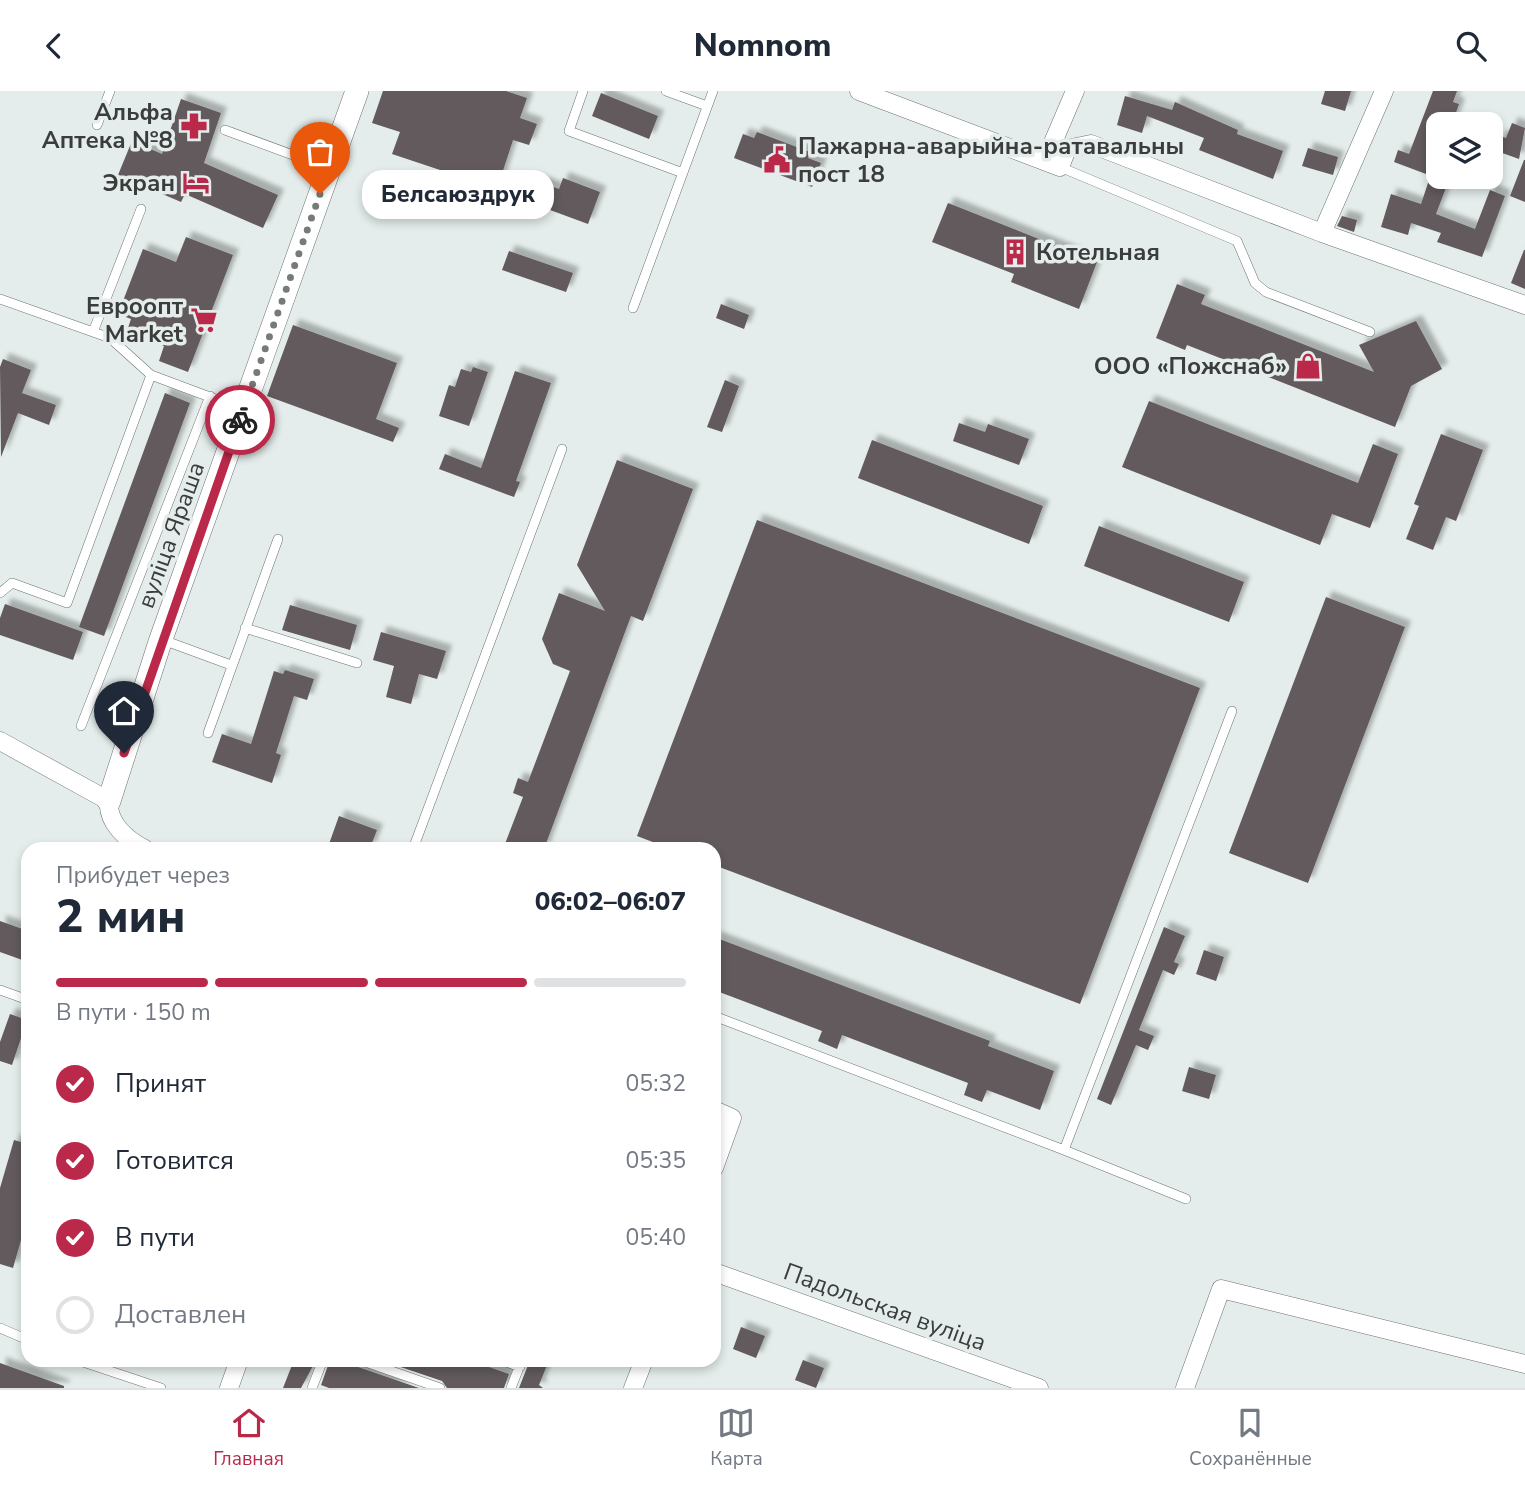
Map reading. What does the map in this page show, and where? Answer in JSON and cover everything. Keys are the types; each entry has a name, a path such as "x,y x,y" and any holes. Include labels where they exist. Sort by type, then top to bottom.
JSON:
{"street":[{"name":"вуліца Яраша","path":"109,801 162,639 357,91"},
{"path":"859,91 1053,164"},
{"path":"1053,164 1054,140 1075,91"},
{"path":"1322,233 1384,91"},
{"path":"1053,164 1068,149 1091,144 1322,233 1525,305"},
{"path":"0,741 109,801 108,812 131,842"},
{"path":"721,1113 732,1118 721,1149"},
{"name":"Падольская вуліца","path":"721,1274 1039,1388"},
{"path":"1185,1388 1221,1289 1525,1364"},
{"path":"229,1388 236,1367"},
{"path":"633,1388 641,1367"}],"lane":[{"path":"97,125 110,91"},
{"path":"583,91 569,131 683,173"},
{"path":"666,91 707,106"},
{"path":"633,309 713,91"},
{"path":"225,130 329,168"},
{"path":"1053,164 1237,241 1255,283 1266,292 1370,332"},
{"path":"93,332 141,209"},
{"path":"0,299 110,338 151,375 243,409"},
{"path":"0,593 12,583 66,603 151,375"},
{"path":"81,726 210,396"},
{"path":"416,842 562,449"},
{"path":"208,733 278,539"},
{"path":"245,628 357,663"},
{"path":"162,639 231,665"},
{"path":"1064,1150 1232,711"},
{"path":"0,990 21,998"},
{"path":"721,1019 1186,1199"},
{"path":"0,1328 21,1337"},
{"path":"98,1367 161,1388"},
{"path":"312,1388 320,1367"},
{"path":"380,1367 440,1388"},
{"path":"511,1388 519,1367"}],"building":[{"path":"383,91 506,91 527,98 520,118 537,124 529,145 513,140 497,189 392,154 400,132 372,123"},
{"path":"1325,91 1351,91 1345,111 1321,104"},
{"path":"1433,91 1457,91 1453,102 1459,104 1456,112 1426,112 1426,174 1394,162 1398,150 1409,154"},
{"path":"601,93 658,116 649,139 592,116"},
{"path":"1125,96 1172,110 1175,102 1238,130 1237,134 1283,151 1273,179 1199,150 1204,138 1147,116 1142,133 1117,125"},
{"path":"181,99 221,113 204,163 278,195 263,228 185,194 181,202 118,175 132,141 162,154"},
{"path":"1512,123 1525,128 1519,159 1503,153 1503,137 1506,138"},
{"name":"Пажарна-аварыйна-ратавальны пост 18","path":"757,132 810,152 808,158 821,163 812,187 734,158 743,134 754,138"},
{"path":"1308,148 1338,157 1333,175 1302,166"},
{"path":"1525,160 1525,202 1510,196"},
{"path":"563,178 600,192 588,224 523,200 531,179 559,189"},
{"path":"1426,189 1445,189 1436,214 1475,229 1490,190 1505,196 1482,257 1437,242 1441,233 1411,223 1408,235 1381,227 1391,194 1421,204"},
{"name":"Котельная","path":"948,203 1097,262 1079,309 1011,282 1014,274 932,242"},
{"path":"1342,216 1357,220 1354,232 1337,226"},
{"path":"186,237 233,255 188,372 159,361 164,346 127,331 131,319 118,314 143,249 176,262"},
{"path":"1525,250 1525,289 1511,283"},
{"path":"509,251 573,273 566,292 502,270"},
{"path":"1177,284 1205,295 1201,304 1374,372 1359,345 1416,321 1442,369 1411,386 1395,427 1187,345 1185,350 1156,338"},
{"path":"721,304 749,315 744,329 716,318"},
{"path":"293,325 397,363 376,419 399,428 393,442 267,396"},
{"path":"3,359 31,370 22,393 56,405 49,425 18,413 1,457 0,367"},
{"path":"473,367 488,372 469,426 439,416 449,385 455,387 461,369 471,372"},
{"path":"515,371 551,383 516,481 520,482 514,497 439,469 445,454 481,468"},
{"path":"725,380 739,386 722,432 707,427"},
{"path":"165,393 190,403 104,636 79,627"},
{"path":"1149,401 1358,483 1373,444 1398,454 1370,528 1332,514 1320,545 1122,467"},
{"path":"959,423 985,432 988,424 1029,439 1019,465 953,441"},
{"path":"1441,434 1483,450 1456,521 1446,517 1433,550 1406,539 1419,506 1414,504"},
{"path":"872,440 1043,506 1029,544 858,478"},
{"path":"617,460 693,489 643,621 631,616 547,842 506,842 523,797 513,793 518,778 528,782 570,671 553,664 542,639 559,593 605,611 577,565"},
{"path":"757,520 1200,688 1080,1004 721,868 721,842 653,842 637,836"},
{"path":"1099,526 1244,582 1229,622 1084,566"},
{"path":"1326,597 1405,627 1308,883 1229,853"},
{"path":"5,604 83,632 73,660 0,635 0,618"},
{"path":"290,605 357,625 350,650 282,630"},
{"path":"381,632 446,651 437,679 419,674 411,704 386,697 394,666 373,660"},
{"path":"285,670 314,679 307,700 294,696 276,753 281,755 272,783 212,762 222,734 251,744 274,671 283,674"},
{"path":"339,816 377,830 372,842 330,842"},
{"path":"0,921 21,928 21,960 0,952"},
{"path":"1164,927 1185,936 1174,962 1179,964 1174,975 1163,970 1139,1030 1154,1036 1148,1050 1136,1045 1111,1105 1097,1099"},
{"path":"721,940 990,1041 988,1046 1054,1071 1040,1110 987,1090 982,1102 964,1095 968,1083 842,1035 837,1049 818,1041 822,1031 721,993"},
{"path":"1204,950 1224,957 1216,981 1196,974"},
{"path":"10,1014 21,1018 21,1038 12,1065 0,1061 0,1042"},
{"path":"1189,1067 1216,1075 1209,1099 1182,1091"},
{"path":"14,1140 21,1142 21,1240 13,1268 0,1264 0,1188"},
{"path":"741,1327 765,1336 756,1358 733,1349"},
{"path":"803,1360 824,1368 816,1388 795,1380"},
{"path":"0,1363 64,1386 64,1388 0,1388"},
{"path":"291,1367 312,1367 301,1388 283,1388"},
{"path":"327,1367 358,1367 419,1388 329,1388 321,1385"},
{"path":"401,1367 489,1367 509,1374 504,1388 447,1388 442,1381"},
{"path":"527,1367 546,1367 539,1385 543,1388 519,1388"}],"way so far":[{"path":"240,420 320,194"}],"place":[{"name":"Альфа Аптека №8","path":"194,126"},
{"name":"Пажарна-аварыйна-ратавальны пост 18","path":"777,160"},
{"name":"Экран","path":"196,183"},
{"name":"Белсаюздрук","path":"320,194"},
{"name":"Котельная","path":"1015,252"},
{"name":"Евроопт Market","path":"204,320"},
{"name":"ООО «Пожснаб»","path":"1308,366"}],"route":[{"path":"124,753 240,420"}]}
